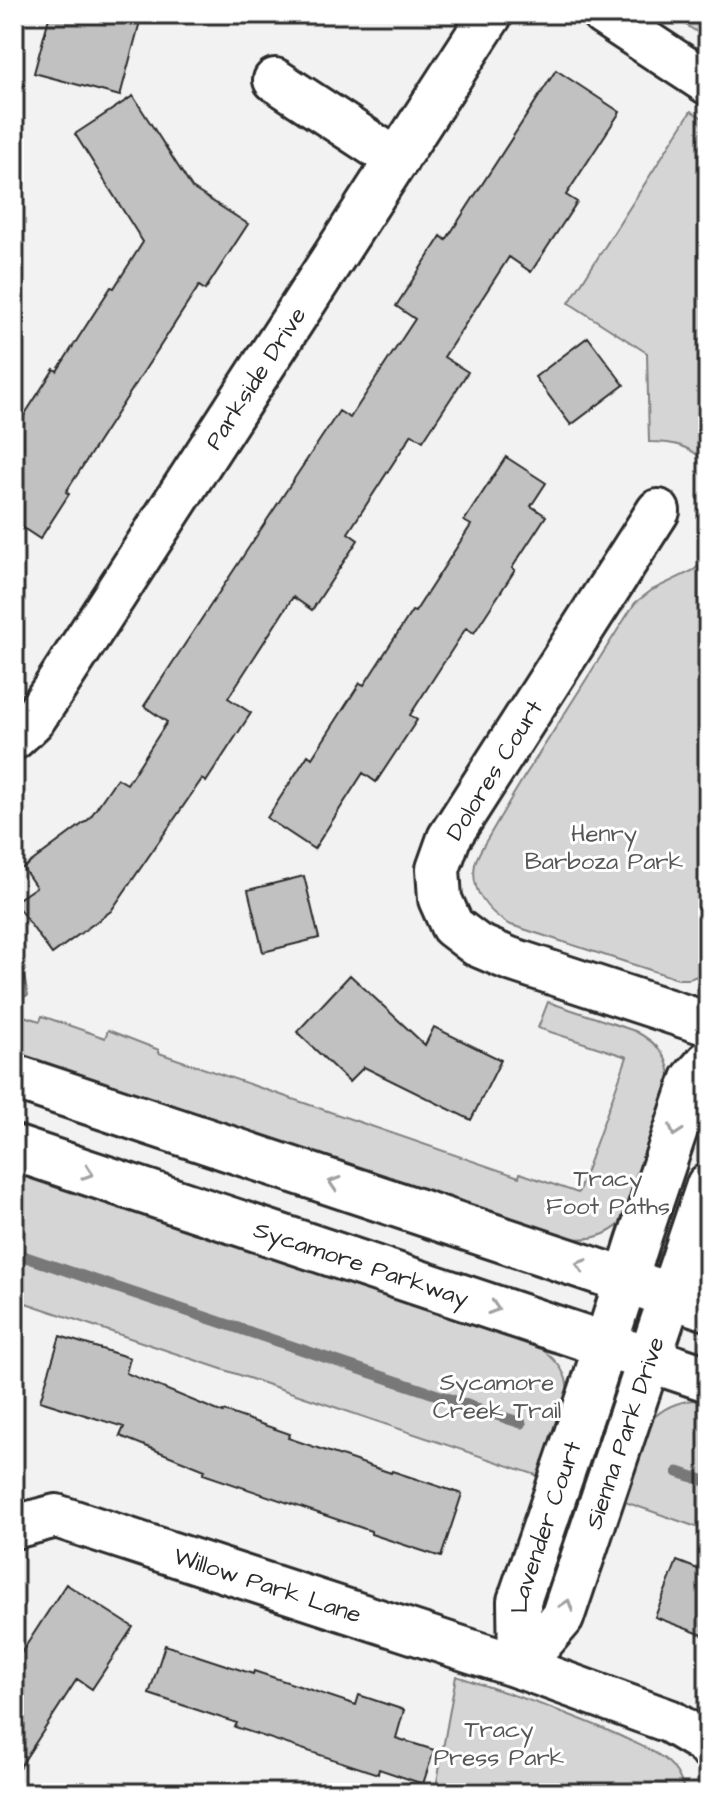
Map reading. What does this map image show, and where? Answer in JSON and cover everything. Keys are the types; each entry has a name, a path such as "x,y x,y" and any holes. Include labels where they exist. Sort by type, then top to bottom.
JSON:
{"main road":[{"path":"14,1077 689,1302"},
{"name":"Sycamore Parkway","path":"14,1148 708,1379"}],"street":[{"name":"Parkside Drive","path":"14,738 33,720 54,689 491,14"},
{"path":"603,14 708,83"},
{"path":"275,80 397,160"},
{"name":"Dolores Court","path":"658,511 449,838 438,869 440,899 452,926 477,945 510,959 708,1024"},
{"name":"Sienna Park Drive","path":"606,1346 693,1079 708,1062"},
{"name":"Sienna Park Drive","path":"520,1667 562,1618 649,1360 689,1302 708,1185"},
{"name":"Lavender Court","path":"520,1667 519,1601 606,1346"},
{"name":"Willow Park Lane","path":"14,1527 56,1516 520,1667 669,1721 708,1747"}],"green space":[{"path":"669,14 708,14 708,39"},
{"path":"691,111 708,121 708,464 681,446 649,442 647,353 569,303"},
{"name":"Henry Barboza Park","path":"708,557 708,972 689,979 678,979 508,924 482,899 474,874 478,855 509,802 635,603 652,590 694,570"},
{"name":"Tracy Foot Paths","path":"548,1002 635,1031 662,1052 670,1075 671,1085 626,1218 607,1233 592,1238 568,1238 14,1053 14,1013 40,1021 42,1016 105,1038 108,1030 159,1050 159,1053 519,1177 520,1173 578,1193 627,1057 538,1028"},
{"name":"Sycamore Creek Trail","path":"14,1171 533,1343 557,1363 564,1373 567,1389 563,1414 542,1477 14,1299"},
{"path":"693,1400 708,1403 708,1531 622,1501 651,1420 670,1406"},
{"name":"Tracy Press Park","path":"456,1676 578,1718 650,1750 674,1768 685,1793 435,1793"}],"shaded area":[{"path":"14,947 18,949 28,995 14,1000"}],"building":[{"path":"50,14 142,14 120,96 34,73"},
{"path":"556,70 620,112 566,195 577,202 531,272 509,257 444,357 468,372 423,441 412,434 348,533 358,540 312,610 293,597 228,698 251,713 206,782 202,779 111,911 52,954 14,902 36,887 23,868 89,819 117,778 127,784 167,722 144,706 339,411 350,418 415,319 396,306 441,236 446,240"},
{"path":"133,96 192,188 248,224 205,290 199,286 66,492 69,494 40,539 14,522 14,431 143,242 75,134"},
{"path":"588,337 624,385 571,425 535,377"},
{"path":"506,457 546,483 531,506 546,516 474,633 466,628 410,715 417,720 376,782 363,773 314,849 267,818 308,755 312,758 360,683 364,685 412,611 415,612 471,525 464,521"},
{"path":"304,876 319,938 263,952 248,890"},
{"path":"350,975 425,1045 434,1027 501,1060 471,1120 364,1067 349,1082 297,1032"},
{"path":"60,1336 130,1358 126,1373 223,1413 290,1434 288,1438 391,1473 462,1494 441,1557 203,1474 205,1470 120,1436 124,1427 40,1401"},
{"path":"677,1561 708,1573 708,1637 655,1617"},
{"path":"66,1584 133,1627 92,1689 77,1679 14,1776 14,1664"},
{"path":"165,1645 356,1705 359,1695 404,1710 396,1738 434,1750 423,1784 379,1769 378,1774 235,1727 237,1723 149,1694"}],"waterway":[{"path":"14,1253 521,1423"},
{"path":"678,1472 708,1482"}]}
